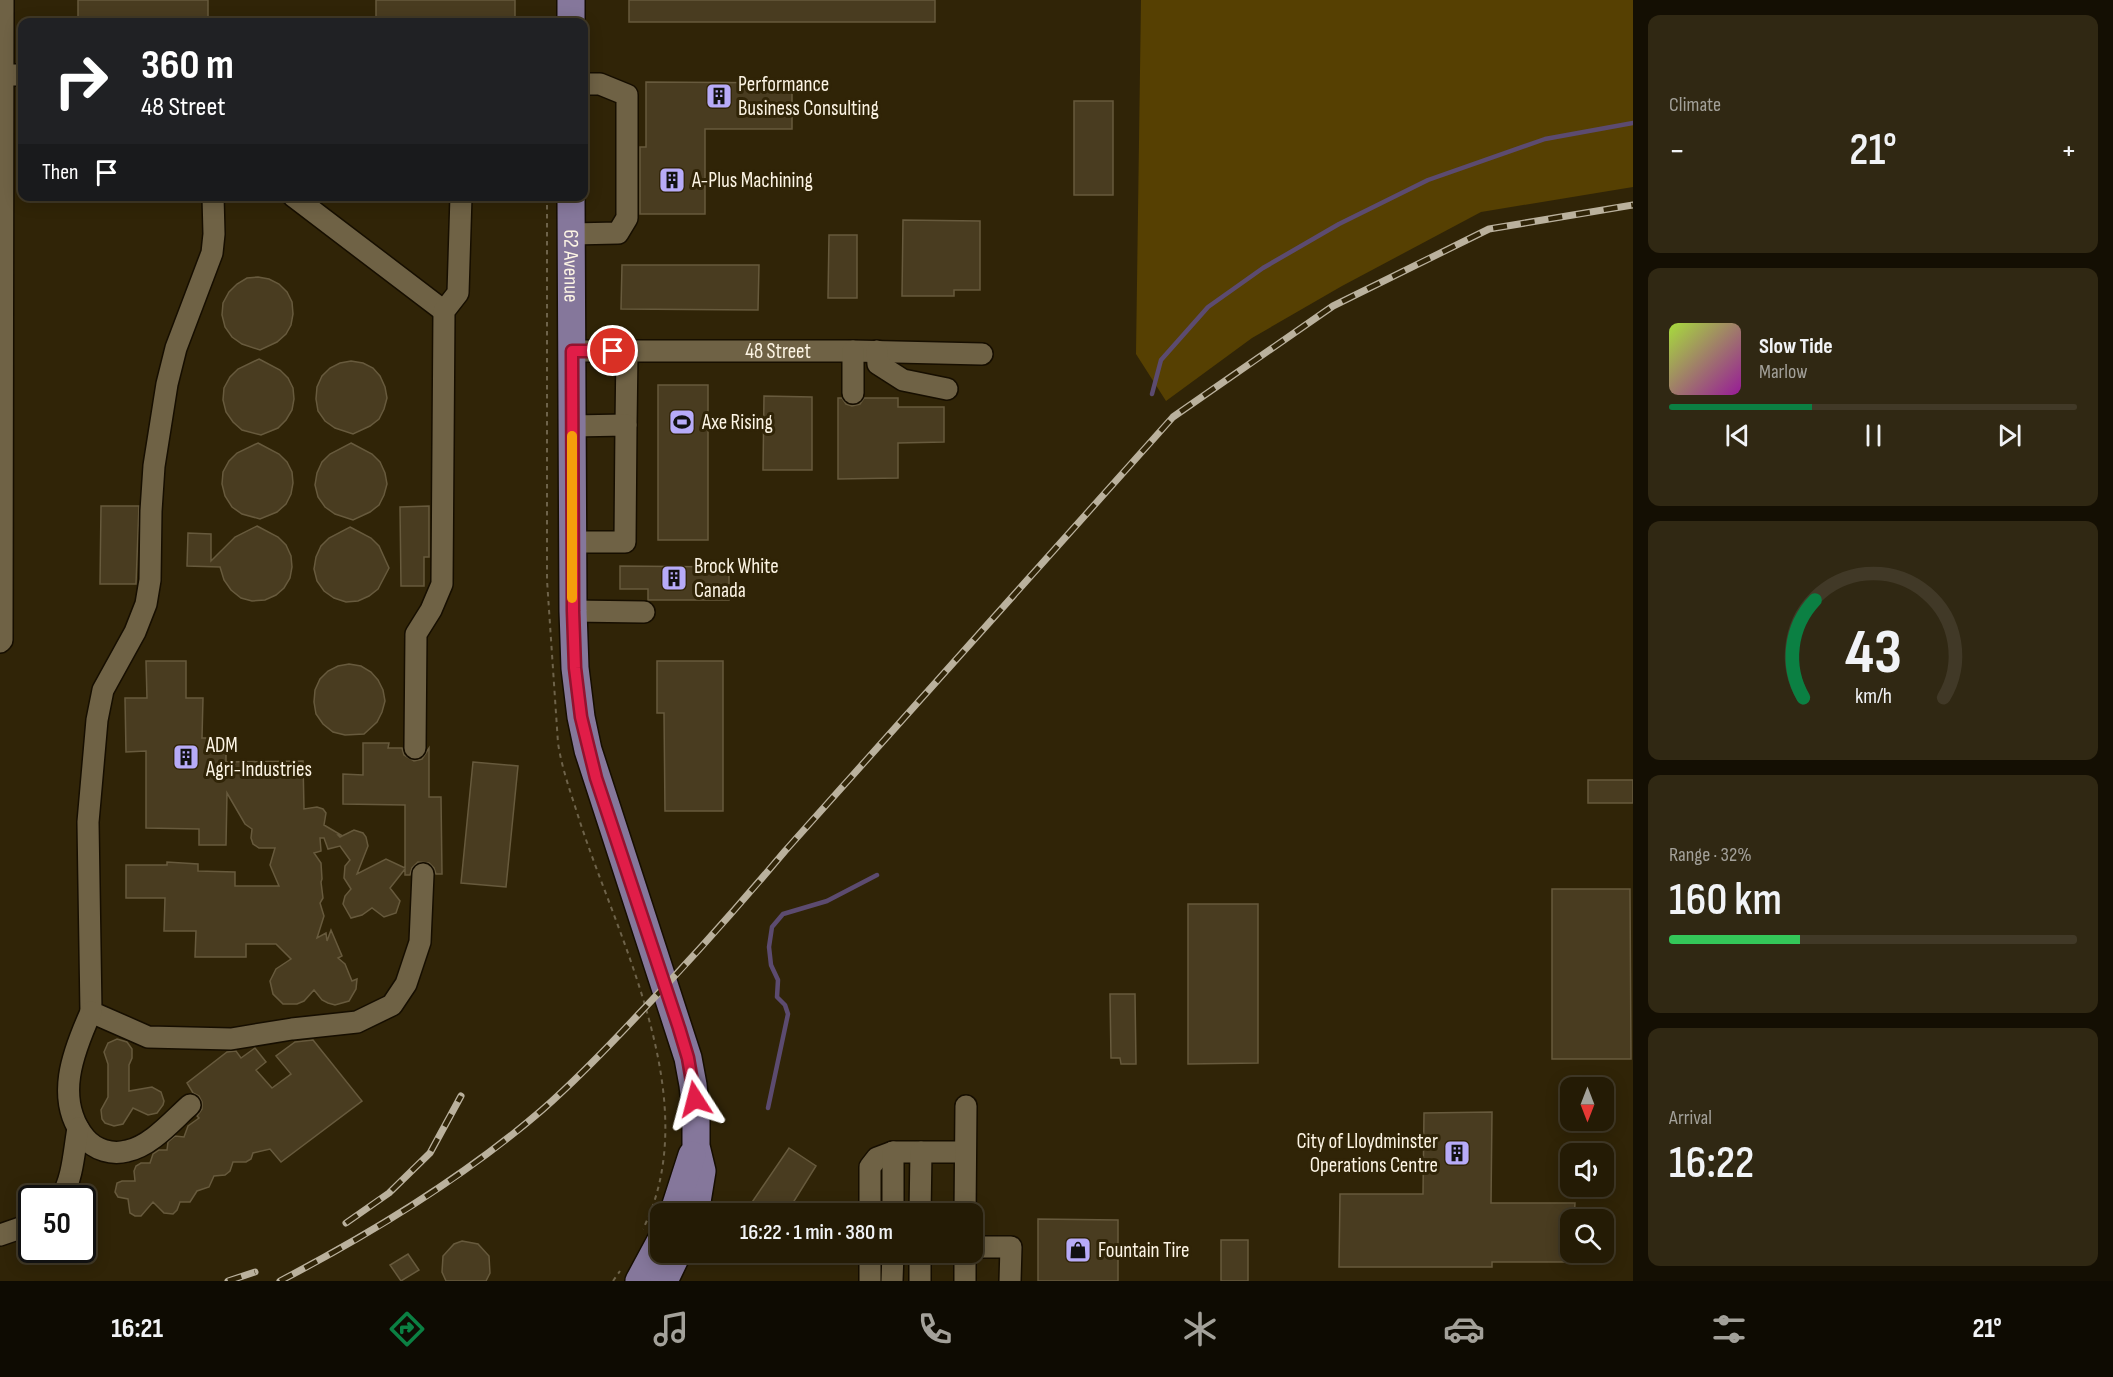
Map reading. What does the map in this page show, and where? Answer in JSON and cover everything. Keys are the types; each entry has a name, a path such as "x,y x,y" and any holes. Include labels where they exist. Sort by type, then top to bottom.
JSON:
{"main road":[{"path":"571,0 571,18"},
{"name":"62 Avenue","path":"571,201 573,611 575,668 581,717 588,750 688,1058 693,1085 696,1146 702,1171 697,1203"},
{"name":"62 Avenue","path":"677,1203 696,1146"},
{"path":"639,1281 650,1261"},
{"path":"664,1281 673,1263"}],"street":[{"path":"1,641 13,75 3,0"},
{"path":"572,234 618,233 627,218 627,95 600,84 588,84"},
{"path":"190,1106 146,1142 129,1151 114,1153 98,1149 87,1141 78,1128 69,1106 69,1087 76,1047 90,1012 88,822 97,720 103,690 135,632 146,604 150,580 154,466 167,384 176,348 212,253 213,201"},
{"path":"300,201 444,311"},
{"path":"415,748 416,634 431,610 442,584 444,311 458,293 461,201"},
{"name":"48 Street","path":"572,351 877,351 982,354"},
{"path":"572,542 625,542 627,351"},
{"path":"853,351 853,393"},
{"path":"877,351 878,364 903,380 947,389"},
{"path":"572,426 626,425"},
{"path":"573,611 644,612"},
{"path":"90,1012 148,1037 231,1039 292,1029 357,1023 392,1005 406,984 420,942 423,874"},
{"path":"965,1203 966,1106"},
{"path":"67,1185 78,1128"},
{"path":"870,1203 870,1167 877,1158 893,1152 965,1152"},
{"path":"893,1152 893,1203"},
{"path":"920,1203 921,1152"},
{"path":"0,1235 18,1229"},
{"path":"983,1247 1011,1247 1010,1281"},
{"path":"870,1263 870,1281"},
{"path":"892,1281 893,1263"},
{"path":"920,1263 920,1281"},
{"path":"965,1263 965,1281"}],"shaded area":[{"path":"1141,0 1633,0 1633,187 1481,212 1342,286 1252,338 1166,401 1136,354"}],"building":[{"path":"78,0 208,0 208,18 78,18"},
{"path":"376,0 515,0 515,18 376,18"},
{"path":"629,0 935,0 935,22 629,22"},
{"path":"646,82 792,83 792,129 705,129 705,214 640,214 640,147 646,147"},
{"path":"1074,101 1113,101 1113,195 1074,195"},
{"path":"903,220 980,221 980,290 954,290 954,296 902,296"},
{"path":"829,235 857,235 857,298 828,298"},
{"path":"622,265 759,265 758,310 621,309"},
{"path":"258,277 279,284 287,292 292,302 293,314 286,334 277,342 260,350 242,344 232,337 225,327 222,315 223,303 229,292 247,278"},
{"path":"259,359 280,370 288,378 293,388 294,399 292,410 286,420 278,428 261,435 242,430 233,422 226,412 223,400 224,388 230,377 238,369"},
{"path":"351,361 373,368 380,376 387,398 379,419 353,434 335,428 325,421 318,411 316,399 317,387 322,376 330,368"},
{"path":"658,385 708,385 708,540 658,540"},
{"path":"764,396 812,397 812,470 763,470"},
{"path":"838,398 842,398 846,404 852,406 860,404 864,398 898,398 898,407 944,407 944,442 898,443 898,478 838,479"},
{"path":"258,443 279,454 287,462 292,472 293,483 286,504 277,512 260,519 242,514 232,507 225,496 222,484 223,472 229,461 237,453"},
{"path":"351,443 372,454 380,462 387,484 379,505 353,520 335,514 325,507 318,497 315,485 322,462 330,454"},
{"path":"101,506 139,506 136,584 100,584"},
{"path":"429,506 429,557 424,557 424,586 401,586 400,507"},
{"path":"257,526 278,537 286,545 291,556 290,578 276,595 265,600 252,601 241,598 224,580 220,567 187,566 188,533 211,534 211,561 235,537"},
{"path":"350,527 371,538 379,546 389,568 378,589 358,601 346,602 324,591 317,581 314,569 321,546 329,538"},
{"name":"Brock White Canada","path":"620,566 729,567 729,600 648,600 648,589 620,589"},
{"path":"146,661 186,661 186,698 203,698 202,738 226,738 226,762 303,761 304,809 317,807 323,809 326,813 324,825 341,835 338,835 340,837 354,830 363,833 366,837 368,846 357,874 386,859 405,868 405,805 343,804 343,774 363,775 363,743 389,743 388,748 402,748 404,755 414,761 422,759 429,748 429,797 441,797 442,874 436,874 429,863 418,862 412,868 410,875 405,875 405,869 390,888 400,901 396,913 384,917 372,908 362,915 351,918 343,904 345,896 351,889 344,878 345,866 350,860 340,846 328,849 324,838 320,838 321,851 314,853 321,863 323,898 320,903 324,916 317,938 326,933 327,941 331,930 342,956 338,958 345,964 352,981 357,979 356,989 349,1001 335,1005 328,1003 322,1000 314,990 304,1001 297,1004 283,1004 273,994 270,981 276,969 291,959 276,944 246,944 246,957 195,957 196,931 164,931 165,898 126,898 126,865 167,865 167,862 198,864 198,871 235,872 235,886 279,886 270,865 275,848 259,848 253,844 252,829 245,824 227,793 226,845 199,845 199,829 146,828 146,751 126,752 125,698 147,698"},
{"path":"657,661 723,661 723,811 665,811 664,713 657,713"},
{"path":"349,664 361,666 371,672 383,690 385,701 382,712 377,722 364,734 345,735 333,732 316,714 315,690 320,679 328,671"},
{"path":"473,762 518,766 506,887 461,883"},
{"path":"1588,780 1633,780 1633,803 1588,803"},
{"path":"1552,889 1630,889 1631,1059 1552,1059"},
{"path":"1188,904 1258,904 1258,1063 1188,1064"},
{"path":"1110,994 1135,994 1136,1064 1121,1064 1120,1058 1111,1058"},
{"path":"117,1039 127,1042 132,1049 129,1065 129,1091 152,1087 161,1092 164,1101 157,1113 148,1115 133,1108 123,1124 114,1126 105,1123 101,1110 108,1097 108,1064 104,1052 108,1043"},
{"path":"313,1040 362,1101 281,1162 270,1149 253,1153 251,1159 246,1162 233,1162 230,1171 225,1175 214,1176 209,1187 197,1191 190,1202 180,1202 173,1214 164,1213 153,1202 141,1216 130,1213 128,1199 118,1197 115,1192 117,1183 135,1181 136,1166 141,1163 150,1163 153,1154 159,1150 167,1150 168,1142 175,1136 184,1137 188,1126 199,1118 197,1116 202,1109 202,1102 187,1083 227,1052 236,1051 241,1058 255,1048 266,1062 256,1070 272,1088 291,1074 276,1056 295,1042"},
{"name":"City of Lloydminster Operations Centre","path":"1492,1112 1491,1203 1575,1203 1575,1209 1560,1209 1560,1262 1492,1262 1492,1267 1339,1267 1340,1194 1423,1194 1424,1113"},
{"path":"789,1148 816,1166 793,1203 752,1203"},
{"name":"Fountain Tire","path":"1038,1219 1118,1220 1118,1281 1038,1281"},
{"path":"1221,1240 1248,1240 1248,1281 1221,1281"},
{"path":"462,1241 478,1244 489,1256 490,1273 486,1281 446,1281 442,1272 443,1256 454,1244"},
{"path":"408,1254 419,1270 401,1281 390,1265"}],"waterway":[{"path":"1152,394 1161,360 1208,307 1263,268 1339,224 1428,180 1545,139 1633,123"},
{"path":"768,1108 788,1014 785,1005 777,997 778,980 771,965 769,947 772,927 783,914 827,901 877,875"}],"railway":[{"path":"280,1281 382,1224 481,1159 542,1110 578,1076 712,935 1173,417 1333,306 1489,229 1633,205"},
{"path":"346,1223 389,1193 430,1153 461,1096"},
{"path":"228,1281 255,1272"}],"slow traffic":[{"path":"572,436 572,598"}],"place":[{"name":"Performance Business Consulting","path":"719,96"},
{"name":"A-Plus Machining","path":"672,180"},
{"name":"Axe Rising","path":"682,422"},
{"name":"Brock White Canada","path":"674,578"},
{"name":"ADM Agri-Industries","path":"186,757"},
{"name":"City of Lloydminster Operations Centre","path":"1457,1153"},
{"name":"Fountain Tire","path":"1078,1250"}],"route":[{"path":"613,351 572,351 575,668 581,717 592,765 679,1028 688,1058 695,1099"}]}
